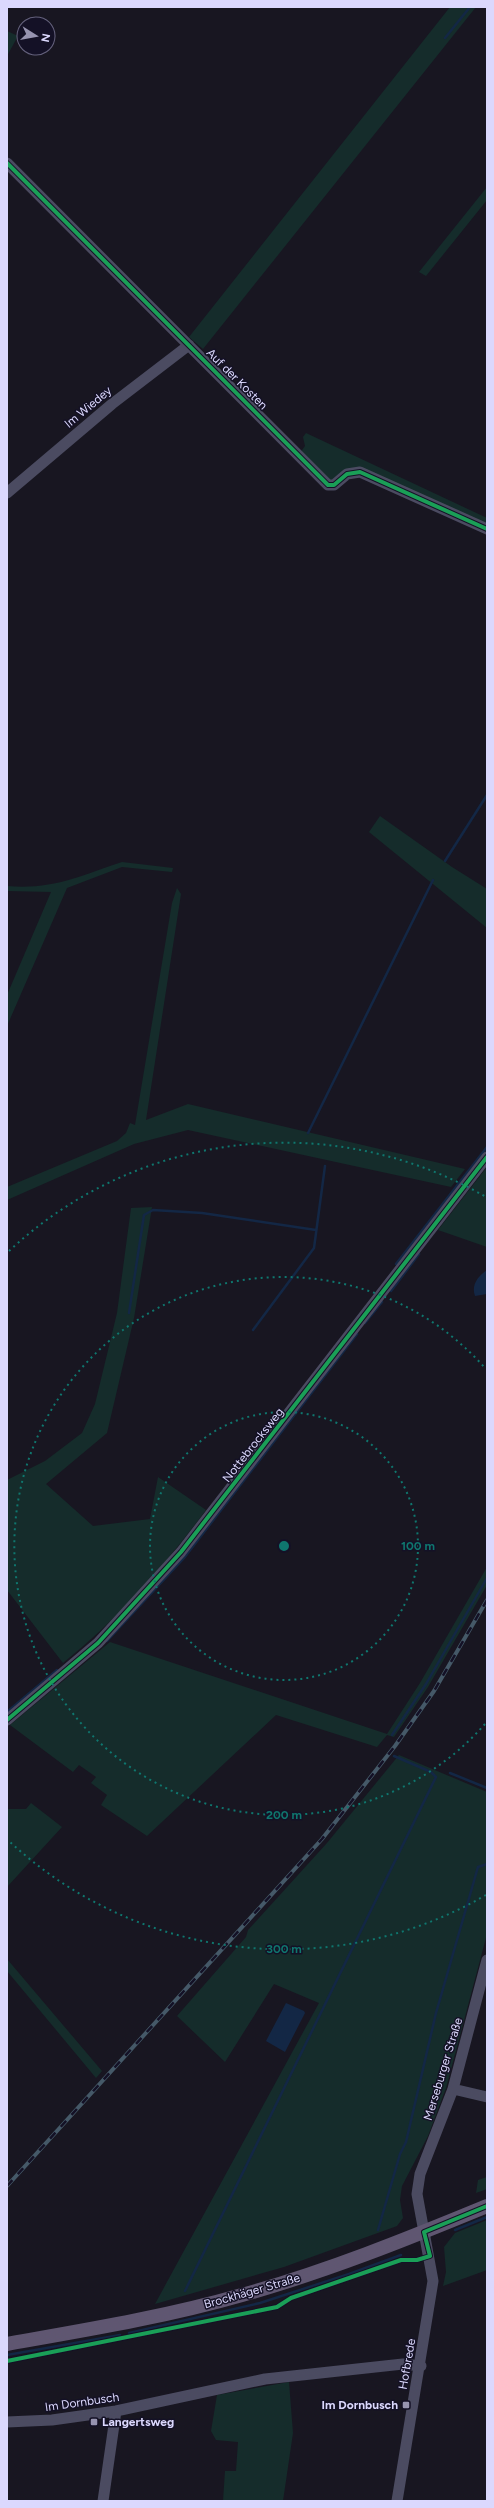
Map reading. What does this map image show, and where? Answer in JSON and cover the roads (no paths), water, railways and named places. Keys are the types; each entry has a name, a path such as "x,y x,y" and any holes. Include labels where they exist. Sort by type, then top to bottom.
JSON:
{"main road":[{"name":"Brockhäger Straße","path":"7,2344 173,2313 242,2295 331,2267 424,2232 487,2206"}],"street":[{"name":"Auf der Kosten","path":"7,163 328,484 334,484 347,474 360,472 487,529"},
{"name":"Im Wiedey","path":"7,493 112,404 189,345"},
{"name":"Nottebrocksweg","path":"7,1720 98,1643 181,1552 487,1157"},
{"name":"Merseburger Straße","path":"424,2232 417,2194 420,2174 453,2089 487,1960"},
{"path":"453,2089 487,2097"},
{"name":"Hofbrede","path":"397,2501 421,2366 433,2281 424,2232"},
{"name":"Im Dornbusch","path":"7,2422 52,2420 116,2411 265,2379 403,2364 421,2366"},
{"path":"103,2501 116,2411"}],"water":[{"path":"487,1270 487,1294 475,1296 474,1288 476,1281"},
{"path":"286,2003 304,2011 305,2013 285,2052 266,2041"}],"waterway":[{"path":"445,38 470,7"},
{"path":"445,861 487,795"},
{"path":"308,1133 433,880"},
{"path":"396,1264 487,1147"},
{"path":"253,1330 314,1248 325,1166"},
{"path":"129,1313 144,1215 153,1210 202,1213 316,1230"},
{"path":"391,1291 419,1254"},
{"path":"365,1323 382,1302"},
{"path":"107,1641 184,1558 357,1334"},
{"path":"392,1735 426,1684 487,1578"},
{"path":"7,1712 57,1670"},
{"path":"185,2291 436,1777 431,1772 394,1756"},
{"path":"450,1773 487,1788"},
{"path":"378,2230 400,2154 406,2142 436,2013 478,1867 487,1864"},
{"path":"455,2230 487,2217"},
{"path":"129,2333 260,2303 349,2274 401,2255"},
{"path":"7,2355 120,2335"}],"railway":[{"path":"7,2186 322,1839 395,1746 434,1691 487,1600"}],"place":[{"name":"Im Dornbusch","path":"406,2405"},
{"name":"Langertsweg","path":"94,2422"}]}
